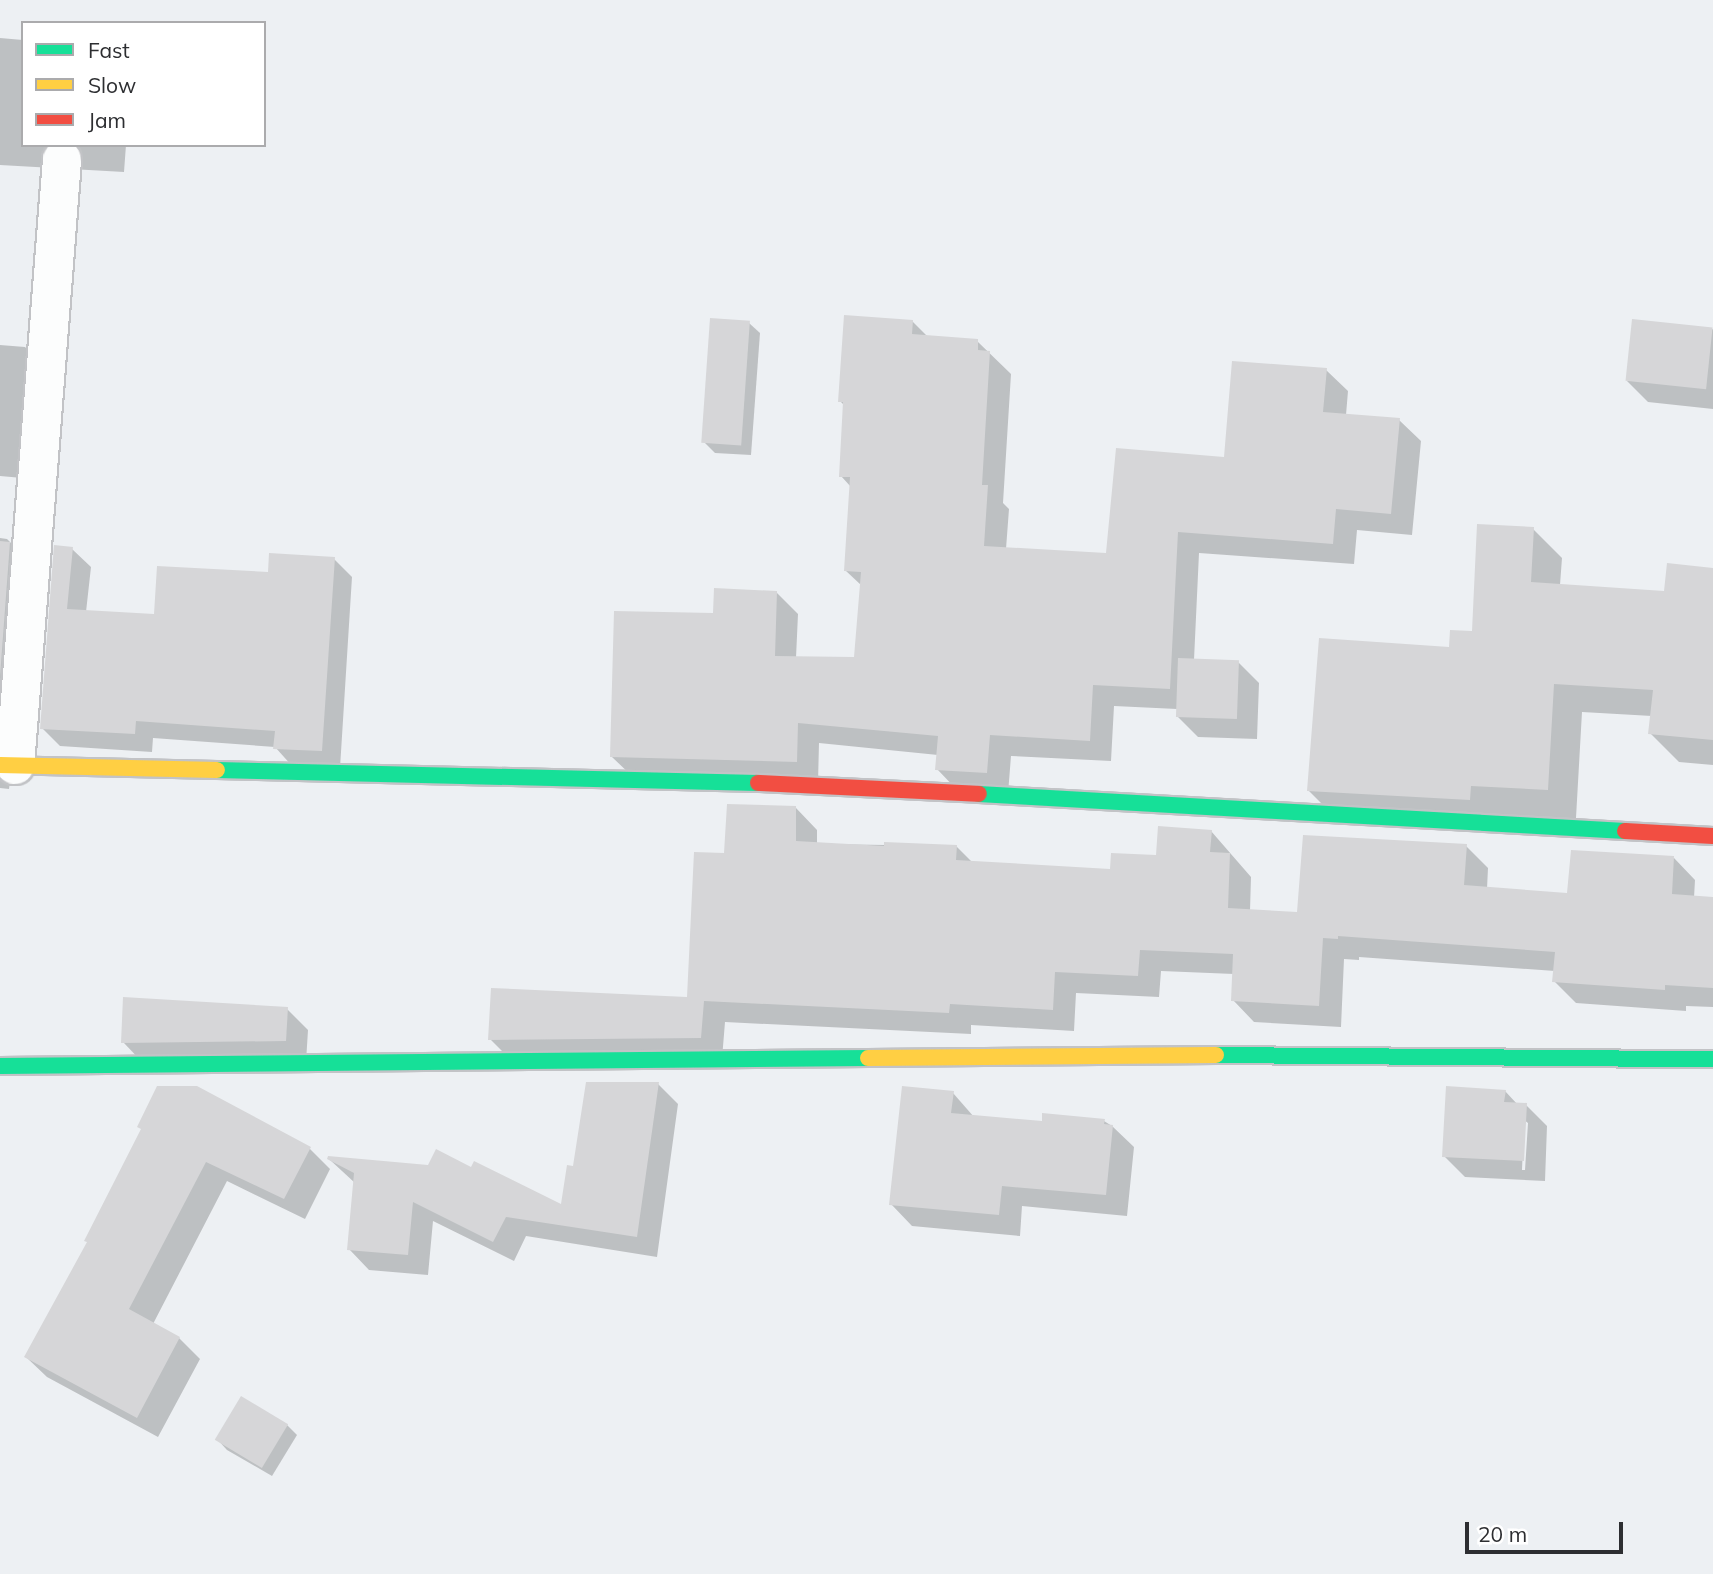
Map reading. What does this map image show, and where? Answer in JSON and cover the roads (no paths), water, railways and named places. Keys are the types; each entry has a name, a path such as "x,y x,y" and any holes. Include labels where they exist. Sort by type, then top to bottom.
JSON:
{"street":[{"path":"62,160 7,765 777,783 1713,836"},
{"path":"0,1066 1308,1054 1713,1059"}]}
